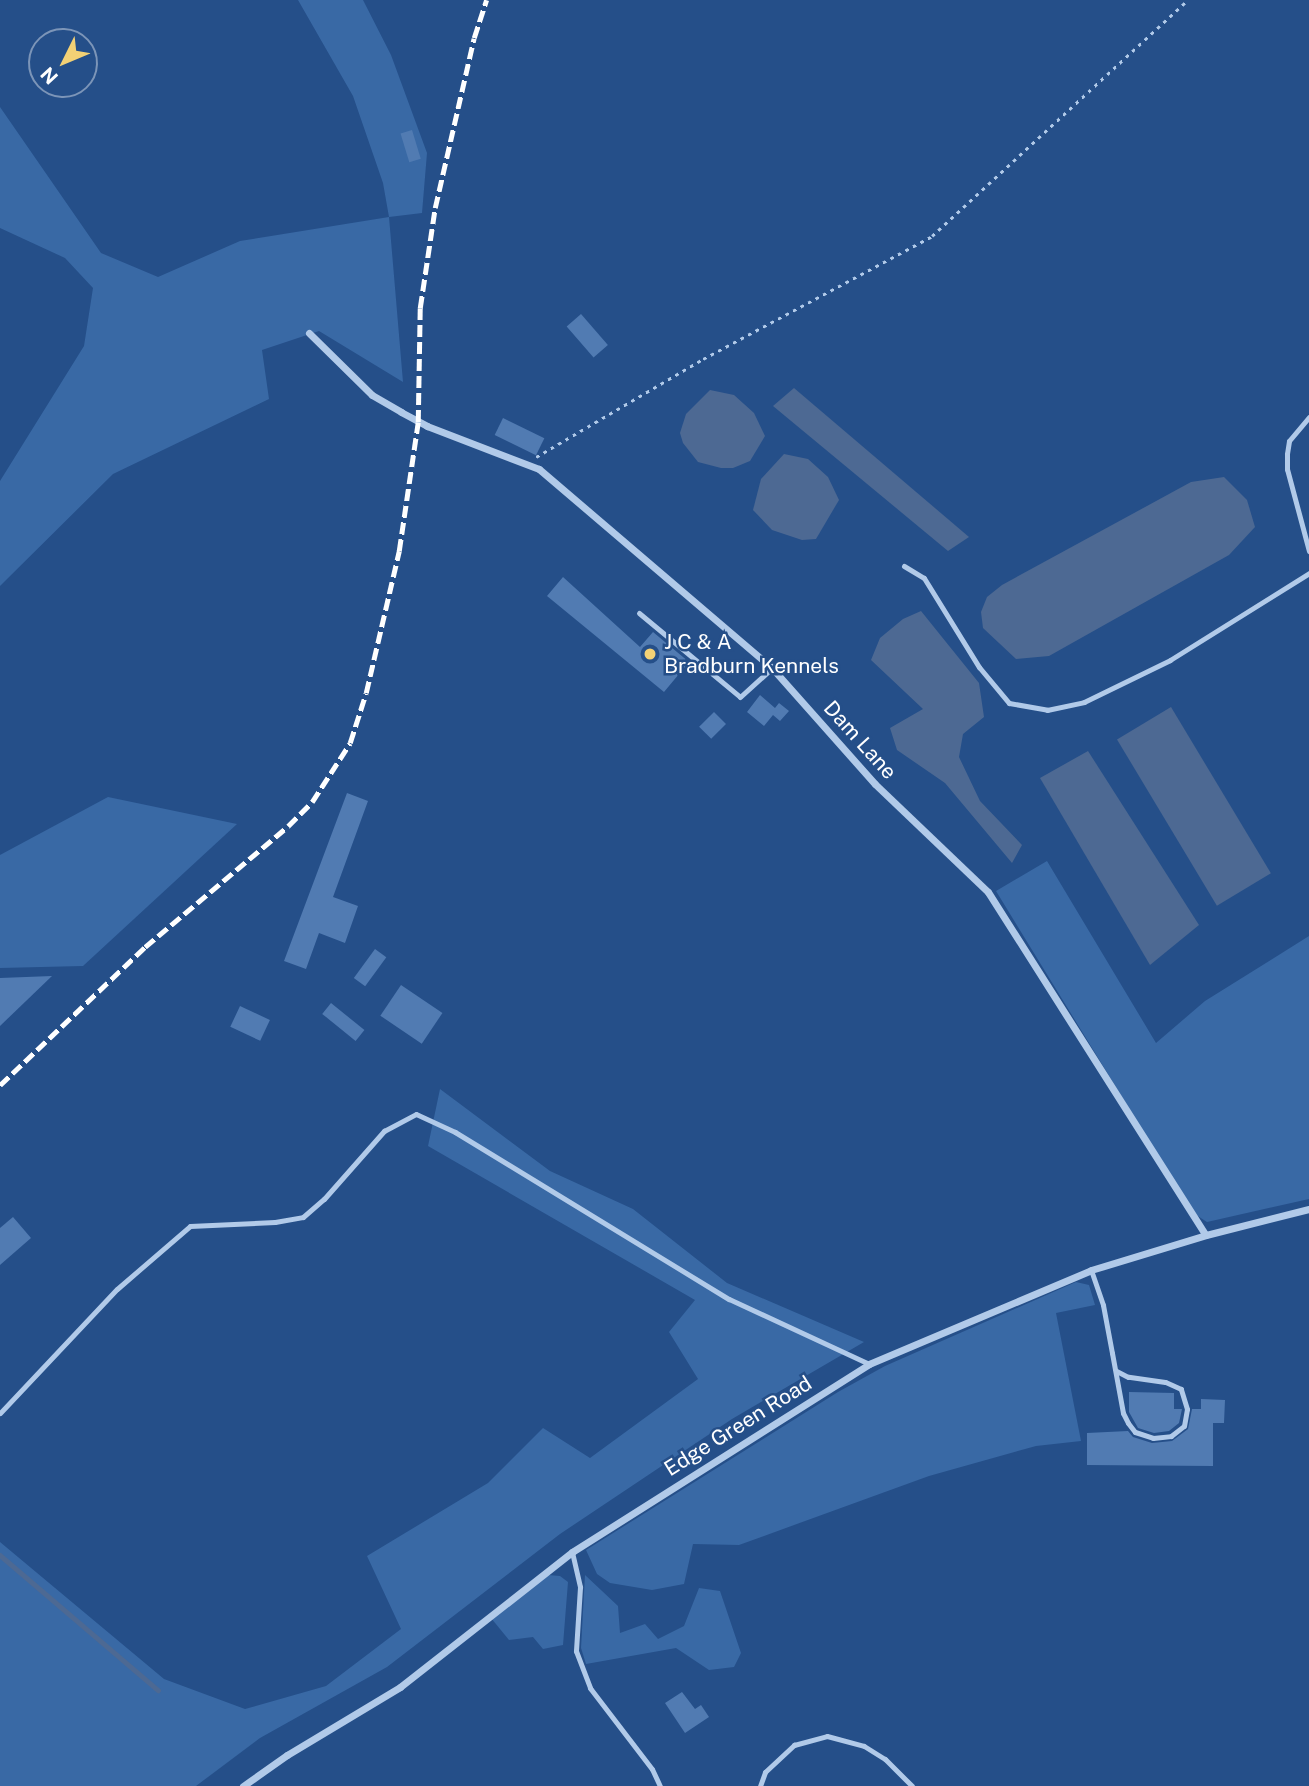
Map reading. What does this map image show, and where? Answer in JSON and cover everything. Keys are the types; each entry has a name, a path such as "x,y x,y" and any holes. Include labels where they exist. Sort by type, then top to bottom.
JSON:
{"street":[{"name":"Dam Lane","path":"309,333 343,370 391,407 427,426 539,469 772,668 875,784 988,892 1206,1235"},
{"name":"Edge Green Road","path":"243,1786 287,1755 400,1688 572,1552 869,1364 1091,1270 1206,1235 1309,1209"}],"lane":[{"path":"1309,417 1289,441 1286,453 1287,469 1309,551"},
{"path":"904,566 924,578 979,667 1009,703 1047,710 1084,702 1170,660 1309,573"},
{"path":"639,613 740,697 772,668"},
{"path":"0,1413 117,1289 190,1226 275,1222 303,1217 324,1199 384,1132 416,1114 455,1132 729,1299 869,1364"},
{"path":"1091,1270 1103,1306 1124,1413 1135,1432 1153,1438 1165,1437 1184,1426 1187,1409 1181,1389 1165,1382 1128,1377 1116,1371"},
{"path":"572,1552 580,1587 576,1651 590,1688 652,1769 660,1786"},
{"path":"760,1786 765,1772 794,1745 827,1736 864,1746 885,1759 912,1786"}],"path":[{"path":"526,463 703,359 932,236 1188,0"}],"shaded area":[{"path":"298,0 363,0 391,55 427,153 422,213 389,217 383,183 353,96"},
{"path":"0,107 101,253 158,277 240,241 389,217 403,382 319,331 262,350 269,399 113,474 0,586 0,481 84,346 93,288 65,258 0,228"},
{"path":"794,388 969,537 948,551 773,406"},
{"path":"710,390 734,395 754,413 765,436 750,461 733,468 698,462 683,443 680,433 686,414"},
{"path":"784,454 808,459 828,477 839,500 816,539 802,540 772,530 753,510 761,479"},
{"path":"1224,477 1247,500 1255,527 1229,555 1049,656 1016,659 983,628 981,612 987,597 1002,585 1191,482"},
{"path":"921,611 979,683 984,717 963,734 959,757 980,801 1022,845 1012,863 945,783 897,750 890,728 923,709 871,660 880,638 903,619"},
{"path":"1171,707 1271,873 1217,906 1117,739"},
{"path":"1088,751 1199,925 1150,965 1040,778"},
{"path":"108,797 237,824 83,966 0,968 0,855"},
{"path":"1047,861 1156,1043 1205,1001 1309,936 1309,1199 1207,1222 1193,1213 996,891"},
{"path":"440,1089 550,1171 633,1209 727,1283 864,1342 732,1419 560,1534 387,1667 260,1738 196,1786 0,1786 0,1542 164,1679 245,1709 326,1686 401,1629 367,1556 488,1483 543,1428 590,1458 698,1379 669,1332 695,1300 428,1146"},
{"path":"1076,1282 1089,1285 1095,1305 1056,1313 1081,1441 1036,1446 929,1476 739,1545 693,1544 684,1584 652,1590 610,1583 597,1574 586,1550 838,1392 885,1366"},
{"path":"548,1575 560,1576 568,1582 563,1645 543,1649 533,1637 509,1640 491,1618"},
{"path":"585,1575 618,1606 620,1633 645,1624 658,1639 684,1626 699,1588 720,1591 741,1653 734,1667 709,1670 676,1648 586,1664 581,1648"}],"building":[{"path":"412,130 421,159 409,162 401,134"},
{"path":"581,314 608,345 594,357 567,326"},
{"path":"503,418 544,438 536,455 495,435"},
{"path":"563,577 640,647 653,632 689,662 664,692 547,596"},
{"path":"760,695 775,708 779,703 789,711 780,721 773,715 764,726 747,712"},
{"path":"714,712 726,724 711,739 699,727"},
{"path":"347,793 368,801 333,897 358,906 345,943 319,933 306,969 284,961"},
{"path":"375,949 386,957 365,986 354,978"},
{"path":"52,976 0,1026 0,978"},
{"path":"401,985 442,1013 422,1044 380,1016"},
{"path":"331,1003 364,1030 356,1041 322,1014"},
{"path":"240,1006 270,1020 260,1041 230,1027"},
{"path":"13,1217 31,1238 0,1265 0,1228"},
{"path":"1129,1392 1174,1393 1174,1409 1182,1409 1179,1423 1169,1431 1154,1433 1138,1428 1129,1412"},
{"path":"1201,1399 1225,1400 1224,1423 1213,1423 1213,1466 1087,1465 1087,1433 1128,1431 1133,1437 1152,1443 1172,1441 1188,1429 1192,1409 1201,1409"},
{"path":"682,1692 695,1709 701,1705 709,1717 685,1733 665,1703"}],"waterway":[{"path":"0,1555 158,1690"}],"railway":[{"path":"0,1085 145,947 288,826 312,802 350,743 366,693 399,551 418,422 420,308 435,208 474,38 486,0"}],"place":[{"name":"J C & A Bradburn Kennels","path":"650,654"}]}
